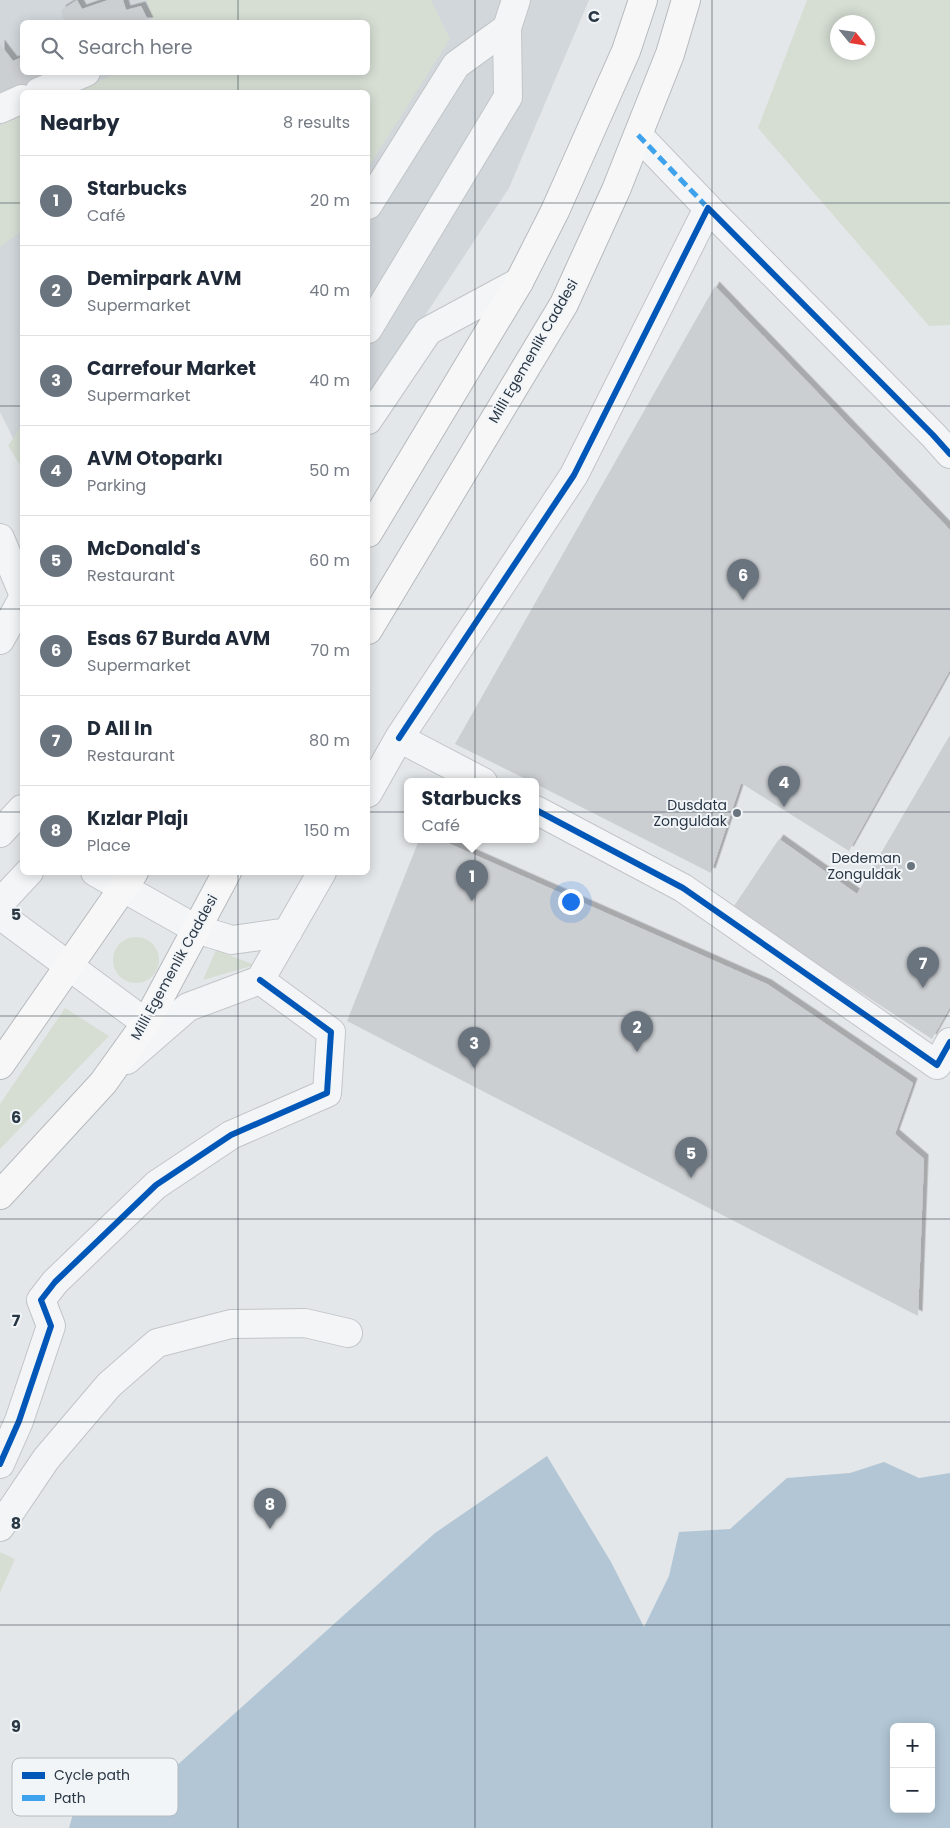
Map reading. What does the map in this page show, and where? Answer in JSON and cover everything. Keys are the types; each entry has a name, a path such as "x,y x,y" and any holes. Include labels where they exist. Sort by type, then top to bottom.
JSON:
{"highway":[{"path":"370,530 519,282 555,211 626,51 643,0"},
{"name":"Milli Egemenlik Caddesi","path":"370,627 564,304 616,190 670,54 686,0"},
{"name":"Milli Egemenlik Caddesi","path":"0,1195 103,1083 146,1023 225,875"},
{"path":"0,1065 129,880"}],"street":[{"path":"370,326 508,97 507,28 516,0"},
{"path":"370,202 456,65 507,28"},
{"path":"44,90 79,75"},
{"path":"0,109 20,100"},
{"path":"638,135 926,427 950,454"},
{"path":"370,789 399,738 574,475 708,208"},
{"path":"370,417 428,331 519,282"},
{"path":"0,538 20,586"},
{"path":"0,640 20,604"},
{"path":"399,738 475,778"},
{"path":"0,833 20,811"},
{"path":"539,812 683,888 937,1065 950,1042"},
{"path":"0,904 26,875"},
{"path":"108,875 129,880 196,929 232,940 288,932"},
{"path":"0,915 146,1023 260,980 320,875"},
{"path":"0,1464 19,1421 50,1326 42,1300 55,1282 156,1185 230,1135 327,1093 331,1032 260,980"},
{"path":"103,1083 153,1036 188,1007"},
{"path":"0,1527 46,1459 109,1385 157,1343 231,1324 305,1323 348,1333"}],"shaded area":[{"path":"0,0 589,0 509,188 370,399 370,90 20,90 20,452 0,412"},
{"path":"147,0 431,0 450,39 370,165 370,90 78,90 113,75 370,75 370,20 152,20"},
{"path":"807,0 950,0 950,325 929,326 758,128"},
{"path":"20,116 20,232 0,247 0,125"},
{"path":"20,428 20,465 8,446"},
{"path":"141,937 153,943 158,951 158,969 153,977 145,982 131,983 119,977 114,969 113,955 119,943 127,938"},
{"path":"216,950 255,965 203,980"},
{"path":"65,1008 109,1036 0,1149 0,1104"},
{"path":"0,1552 15,1559 0,1593"}],"water":[{"path":"547,1456 611,1562 644,1627 669,1576 679,1532 730,1529 787,1478 850,1473 884,1462 919,1478 950,1473 950,1828 69,1828 72,1816 178,1816 178,1764 435,1533"}],"building":[{"path":"77,0 82,9 108,0 123,0 126,10 141,6 148,20 64,20 61,10"},
{"path":"0,44 13,61 20,58 20,75 60,75 29,90 20,90 20,94 0,104"},
{"path":"715,286 950,530 950,670 849,851 741,783 711,873 539,786 539,778 524,778 455,744"},
{"name":"Dedeman Zonguldak","path":"950,735 950,1007 932,1039 732,909 779,839 857,894"},
{"path":"418,843 448,843 767,984 913,1083 895,1134 924,1159 918,1316 347,1021"}],"marked path":[{"path":"638,135 708,208"}],"cycle path":[{"path":"399,738 574,475 708,208 950,454"},
{"path":"539,812 683,888 937,1065 950,1042"},
{"path":"0,1464 19,1421 51,1326 41,1300 55,1282 156,1185 231,1135 327,1093 331,1032 260,980"}],"place":[{"name":"Esas 67 Burda AVM","path":"743,600"},
{"name":"AVM Otoparkı","path":"784,807"},
{"name":"Dusdata Zonguldak","path":"737,813"},
{"name":"Dedeman Zonguldak","path":"911,866"},
{"name":"Starbucks","path":"472,901"},
{"name":"D All In","path":"923,988"},
{"name":"Demirpark AVM","path":"637,1052"},
{"name":"Carrefour Market","path":"474,1068"},
{"name":"McDonald's","path":"691,1178"},
{"name":"Kızlar Plajı","path":"270,1529"}]}
